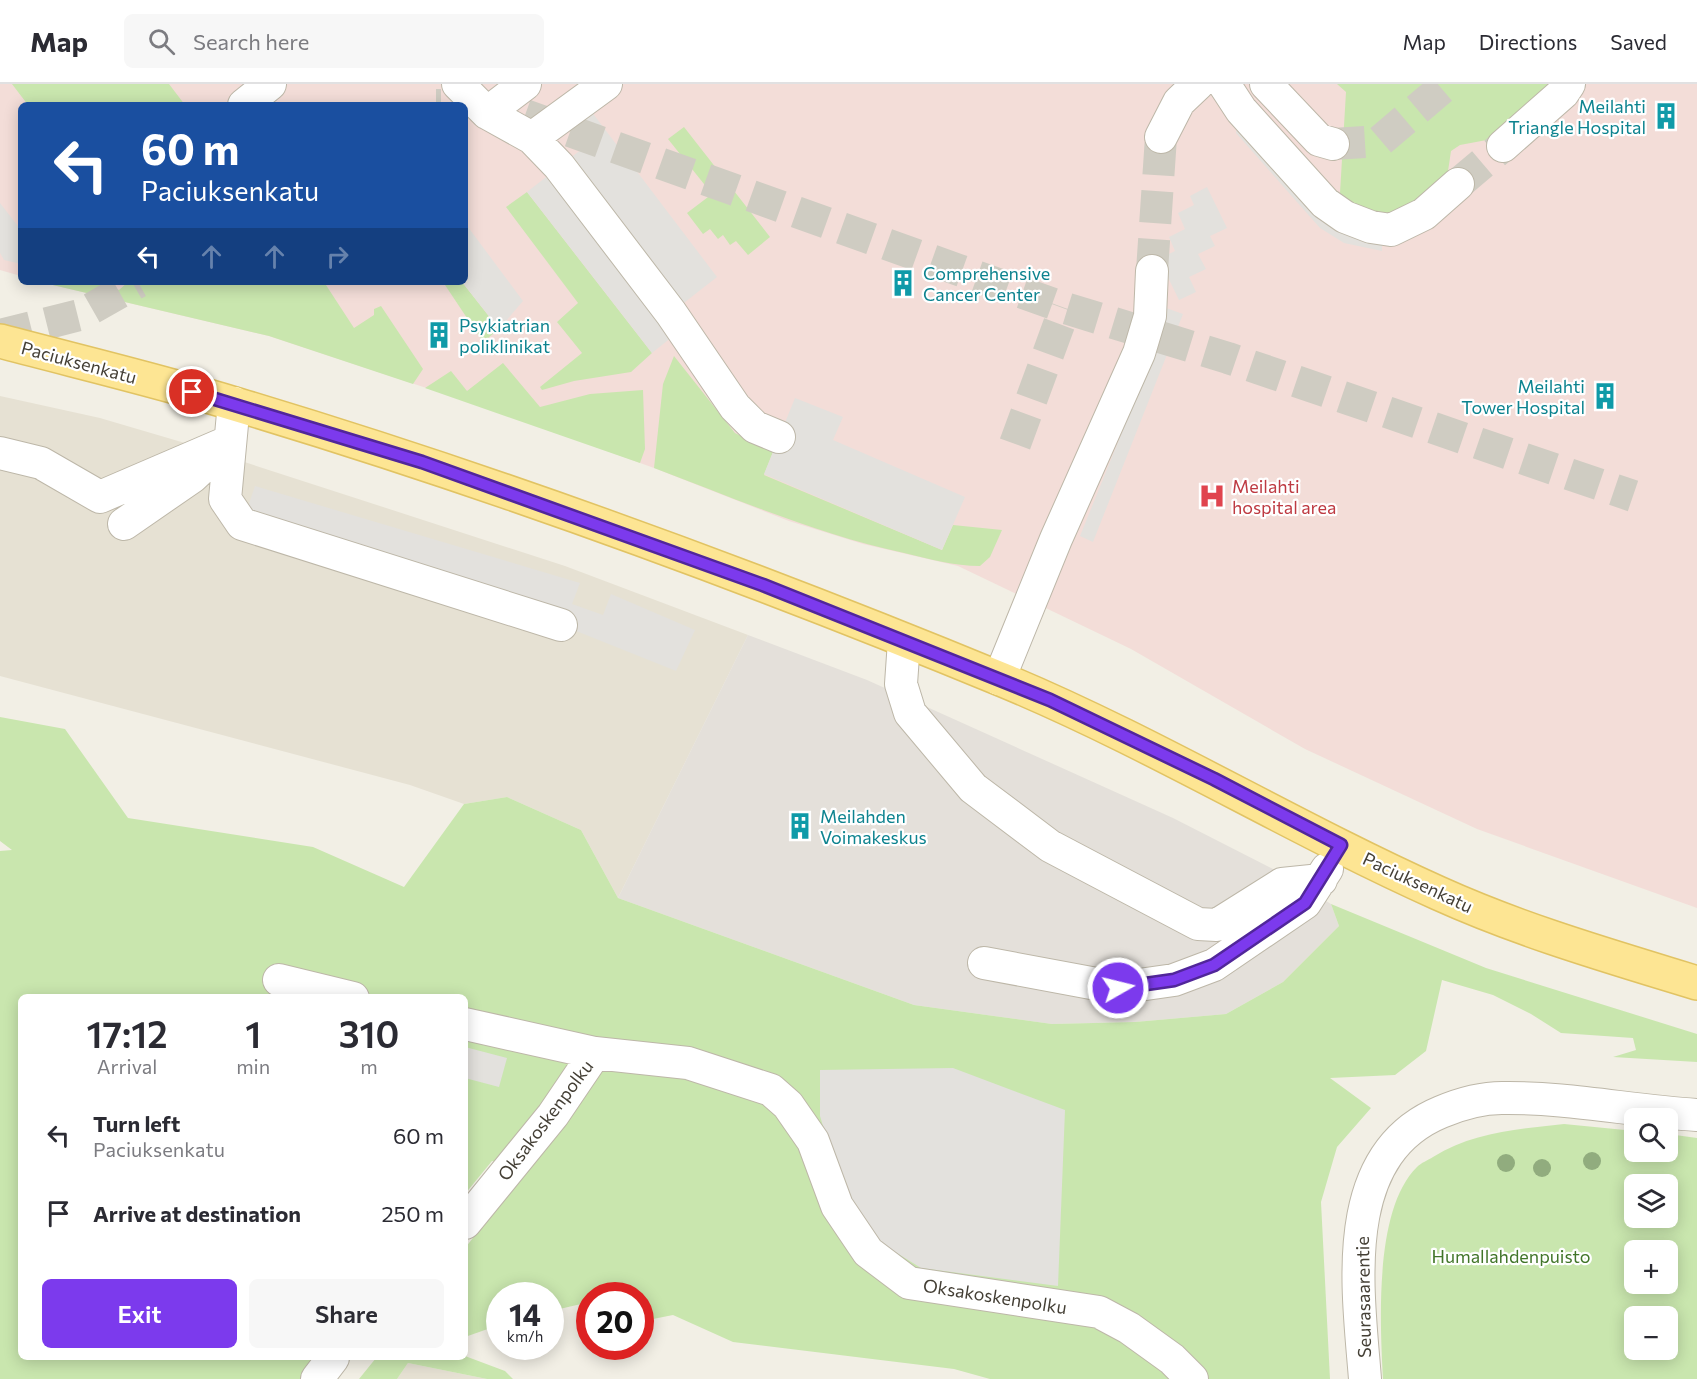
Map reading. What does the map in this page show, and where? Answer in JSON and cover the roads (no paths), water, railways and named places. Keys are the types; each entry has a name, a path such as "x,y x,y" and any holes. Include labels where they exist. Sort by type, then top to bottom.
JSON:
{"main road":[{"name":"Paciuksenkatu","path":"0,341 234,403 503,490 742,577 999,679 1214,779 1438,893 1530,932 1697,983"}],"street":[{"path":"248,102 270,84"},
{"path":"458,84 487,113 532,138 559,166 671,313 735,407 755,427 779,437"},
{"path":"487,113 525,84"},
{"path":"532,138 606,84"},
{"path":"1161,137 1179,102 1197,84"},
{"path":"1224,84 1241,110 1325,202 1345,217 1371,227 1391,230 1424,214 1458,184"},
{"path":"1266,84 1319,140 1333,144"},
{"path":"1503,146 1563,93 1569,84"},
{"path":"999,679 1056,539 1139,353 1150,316 1152,271"},
{"path":"234,403 228,442 225,499 242,524 561,625"},
{"path":"0,453 41,462 100,497 228,442"},
{"path":"124,524 192,477 228,442"},
{"path":"904,641 902,684 909,713 973,788 1050,846 1198,924 1217,926 1282,884 1321,880"},
{"path":"984,963 1118,988 1174,980 1214,965 1305,903 1341,845"},
{"path":"279,980 337,994"},
{"path":"468,1025 595,1053"},
{"name":"Oksakoskenpolku","path":"468,1219 553,1115 595,1053 688,1063 771,1090 788,1105 813,1141 837,1206 868,1252 909,1283 1099,1312 1129,1328 1163,1353 1192,1379"},
{"name":"Seurasaarentie","path":"1365,1379 1359,1255 1367,1192 1380,1163 1397,1140 1427,1118 1461,1104 1499,1098 1538,1098 1697,1115"},
{"path":"317,1379 331,1360"}],"tunnel":[{"path":"1333,144 1380,141 1447,84"},
{"path":"478,108 511,110 1065,308 1228,358 1633,496"},
{"path":"1152,271 1161,137"},
{"path":"1458,184 1503,146"},
{"path":"0,335 80,315 133,285"},
{"path":"1015,444 1065,308"}],"place":[{"name":"Meilahti Triangle Hospital","path":"1666,116"},
{"name":"Comprehensive Cancer Center","path":"903,283"},
{"name":"Psykiatrian poliklinikat","path":"439,335"},
{"name":"Meilahti Tower Hospital","path":"1605,396"},
{"name":"Meilahti hospital area","path":"1212,496"},
{"name":"Meilahden Voimakeskus","path":"800,826"}],"park label":[{"name":"Humallahdenpuisto","path":"1511,1256"}]}
